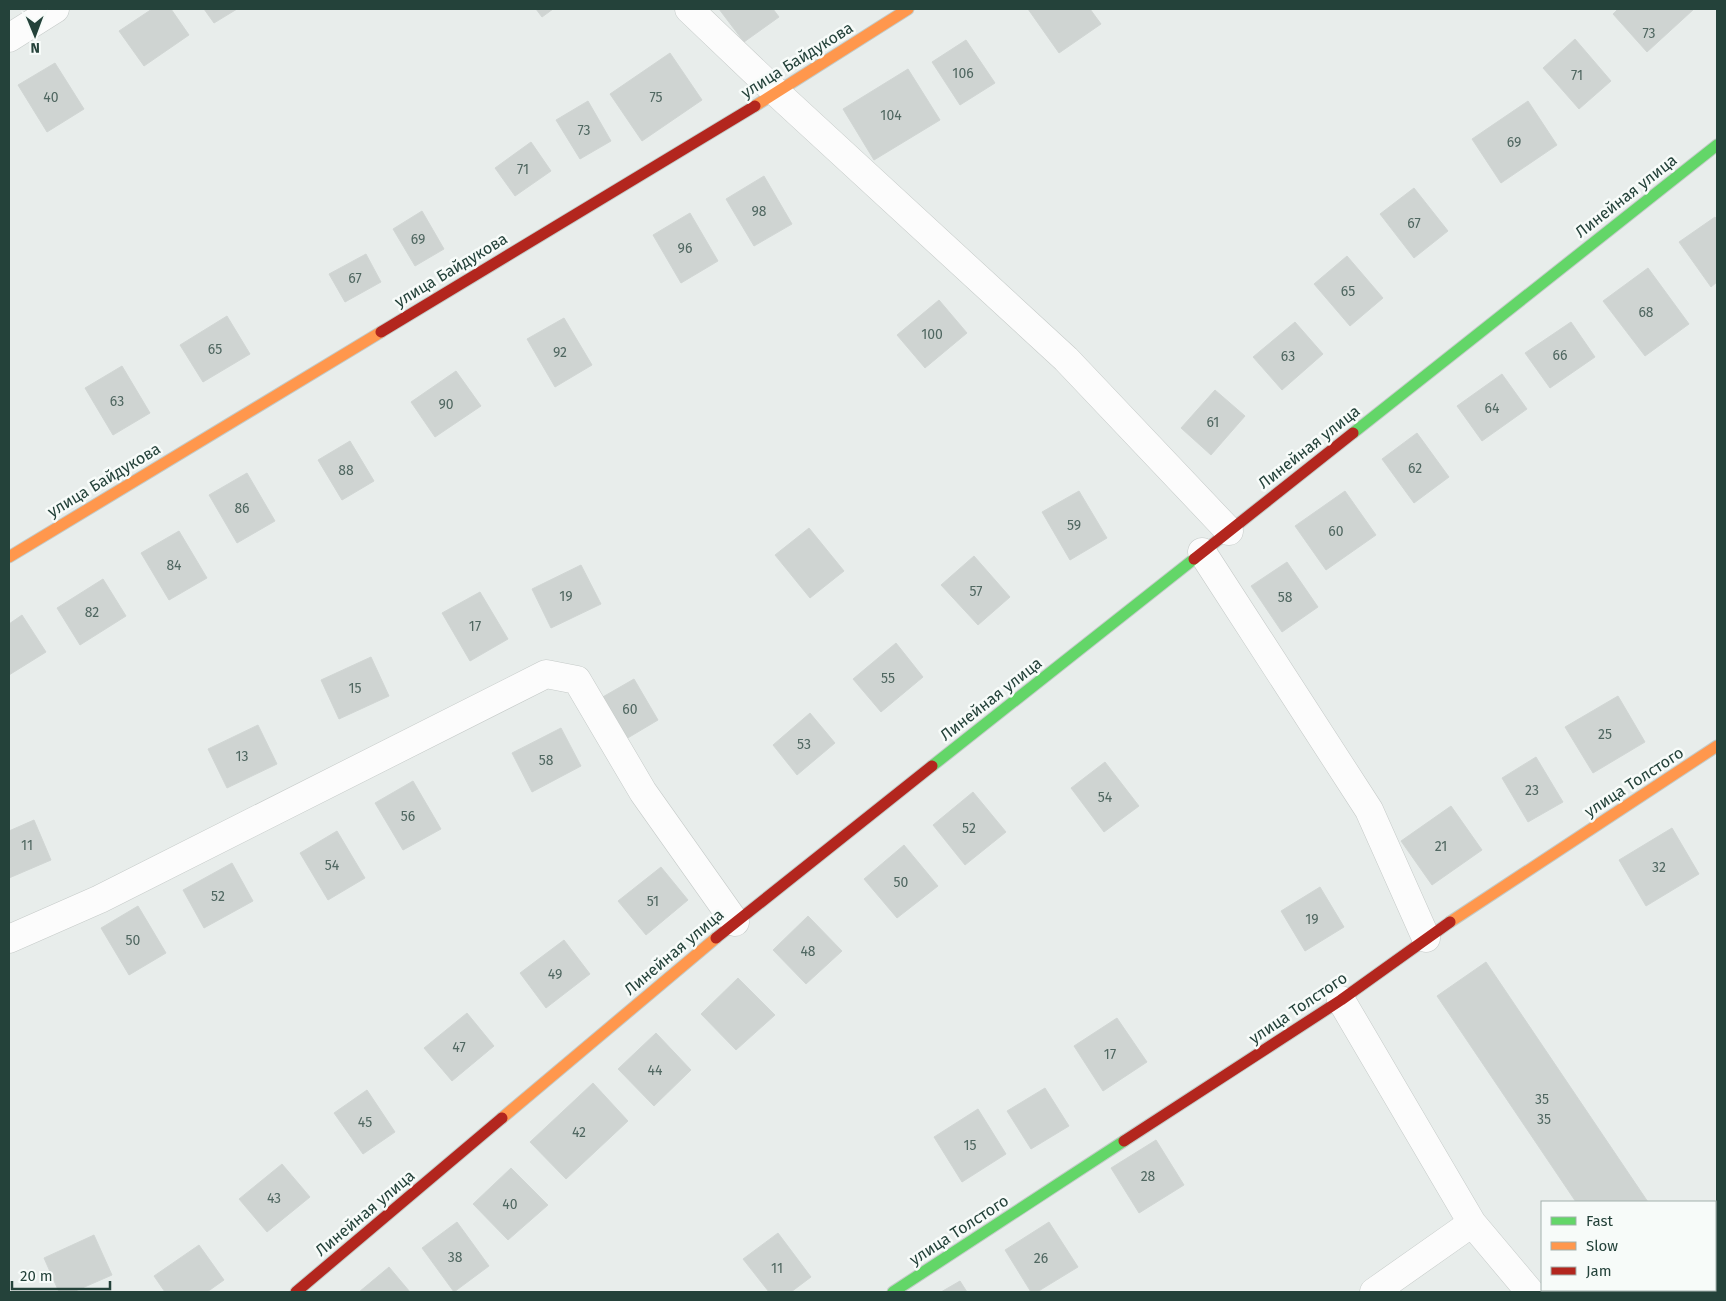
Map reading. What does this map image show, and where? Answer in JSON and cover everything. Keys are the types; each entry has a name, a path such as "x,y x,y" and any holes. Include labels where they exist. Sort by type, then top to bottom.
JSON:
{"street":[{"path":"9,38 54,9"},
{"path":"689,9 777,93 1066,359 1229,531"},
{"name":"улица Байдукова","path":"9,557 777,93 908,9"},
{"name":"Линейная улица","path":"296,1292 735,922 1717,144"},
{"path":"1202,552 1369,810 1426,938"},
{"path":"9,939 100,899 546,674 577,680 643,792 735,922"},
{"name":"улица Толстого","path":"893,1292 1341,1000 1426,938 1717,746"},
{"path":"1341,1000 1472,1223 1530,1292"},
{"path":"1374,1292 1472,1223"}],"building":[{"path":"152,9 171,9 189,35 144,66 119,31"},
{"path":"204,9 237,9 214,23"},
{"path":"536,9 553,9 542,17"},
{"path":"719,9 773,9 779,17 744,42"},
{"path":"1028,9 1090,9 1101,24 1059,53"},
{"path":"1618,9 1694,9 1647,52 1613,14"},
{"path":"1575,39 1611,81 1579,109 1543,68"},
{"path":"966,40 995,83 960,105 932,62"},
{"path":"670,53 702,100 642,141 610,94"},
{"path":"55,63 84,109 47,132 18,85"},
{"path":"908,69 940,120 874,160 843,109"},
{"path":"588,101 611,141 580,159 556,120"},
{"path":"1528,101 1557,145 1501,183 1472,139"},
{"path":"531,142 551,171 515,196 495,168"},
{"path":"764,176 792,224 754,246 726,199"},
{"path":"1414,188 1448,231 1414,258 1380,214"},
{"path":"422,211 444,249 415,266 393,229"},
{"path":"690,213 718,261 681,283 653,235"},
{"path":"1715,217 1717,220 1717,282 1711,287 1679,242"},
{"path":"366,254 381,282 345,302 329,274"},
{"path":"1347,256 1383,298 1350,326 1314,284"},
{"path":"1648,268 1689,324 1645,356 1603,301"},
{"path":"939,300 967,333 925,368 897,335"},
{"path":"227,316 250,354 203,382 180,345"},
{"path":"564,318 592,365 555,387 527,339"},
{"path":"1295,322 1323,354 1282,390 1253,357"},
{"path":"1571,322 1595,357 1550,388 1525,353"},
{"path":"122,366 150,413 113,435 85,388"},
{"path":"456,371 481,406 435,437 411,402"},
{"path":"1502,374 1527,409 1482,441 1457,406"},
{"path":"1215,390 1245,416 1211,455 1181,428"},
{"path":"1417,433 1449,477 1414,503 1382,459"},
{"path":"350,441 374,481 342,500 318,460"},
{"path":"247,473 275,521 237,543 209,495"},
{"path":"1079,491 1107,538 1070,560 1042,512"},
{"path":"1345,491 1376,535 1326,570 1295,526"},
{"path":"809,528 844,571 810,598 775,555"},
{"path":"179,531 207,578 169,600 141,553"},
{"path":"974,556 1010,597 978,625 941,585"},
{"path":"1287,562 1318,607 1282,632 1251,586"},
{"path":"581,565 601,604 551,628 532,589"},
{"path":"103,579 126,616 80,645 57,608"},
{"path":"480,592 508,639 470,661 442,613"},
{"path":"22,615 46,652 9,675 9,624"},
{"path":"896,643 923,677 881,712 853,679"},
{"path":"371,657 389,696 339,719 321,680"},
{"path":"634,679 658,720 626,739 601,698"},
{"path":"1618,696 1645,742 1593,773 1565,727"},
{"path":"810,713 835,743 797,775 773,745"},
{"path":"258,725 277,764 227,788 208,749"},
{"path":"561,728 581,766 532,792 512,753"},
{"path":"1536,757 1563,802 1528,822 1502,778"},
{"path":"1105,762 1139,806 1104,832 1071,788"},
{"path":"413,781 441,829 403,850 375,803"},
{"path":"973,792 1006,832 965,865 933,825"},
{"path":"1451,806 1482,850 1432,885 1401,841"},
{"path":"34,820 51,860 9,878 9,831"},
{"path":"1672,828 1699,874 1646,906 1619,860"},
{"path":"337,831 365,878 328,900 300,853"},
{"path":"904,845 938,886 897,918 864,879"},
{"path":"232,863 253,901 204,928 183,890"},
{"path":"661,867 688,900 646,935 618,901"},
{"path":"1320,887 1344,927 1305,951 1281,911"},
{"path":"138,906 166,953 129,975 101,928"},
{"path":"808,916 842,951 806,984 773,950"},
{"path":"564,940 590,974 546,1008 520,973"},
{"path":"1486,962 1647,1201 1575,1201 1437,996"},
{"path":"738,978 775,1015 736,1050 701,1014"},
{"path":"467,1013 494,1046 452,1081 424,1048"},
{"path":"1117,1018 1147,1062 1103,1091 1074,1046"},
{"path":"656,1033 691,1070 654,1106 618,1069"},
{"path":"593,1083 628,1121 566,1179 530,1142"},
{"path":"1045,1088 1069,1126 1031,1149 1007,1111"},
{"path":"367,1090 395,1132 363,1154 334,1113"},
{"path":"978,1109 1006,1154 962,1182 934,1137"},
{"path":"1156,1140 1184,1185 1139,1213 1111,1168"},
{"path":"282,1164 310,1197 267,1232 239,1199"},
{"path":"511,1168 548,1205 508,1240 473,1204"},
{"path":"457,1222 489,1266 454,1292 422,1248"},
{"path":"1049,1222 1078,1267 1037,1292 1031,1292 1005,1250"},
{"path":"778,1233 811,1277 791,1292 769,1292 743,1259"},
{"path":"94,1235 112,1275 73,1292 59,1292 44,1258"},
{"path":"199,1245 224,1280 207,1292 165,1292 154,1276"},
{"path":"389,1267 410,1292 359,1292"},
{"path":"960,1281 967,1292 941,1292"}],"traffic: fast":[{"path":"1353,433 1717,145"},
{"path":"932,766 1194,559"},
{"path":"893,1292 1124,1141"}],"traffic: slow":[{"path":"755,106 908,9"},
{"path":"9,557 381,332"},
{"path":"1450,922 1717,746"},
{"path":"502,1118 716,938"}],"traffic: jam":[{"path":"381,332 755,106"},
{"path":"1194,559 1353,433"},
{"path":"716,938 932,766"},
{"path":"1124,1141 1341,1000 1450,922"},
{"path":"296,1292 502,1118"}]}
